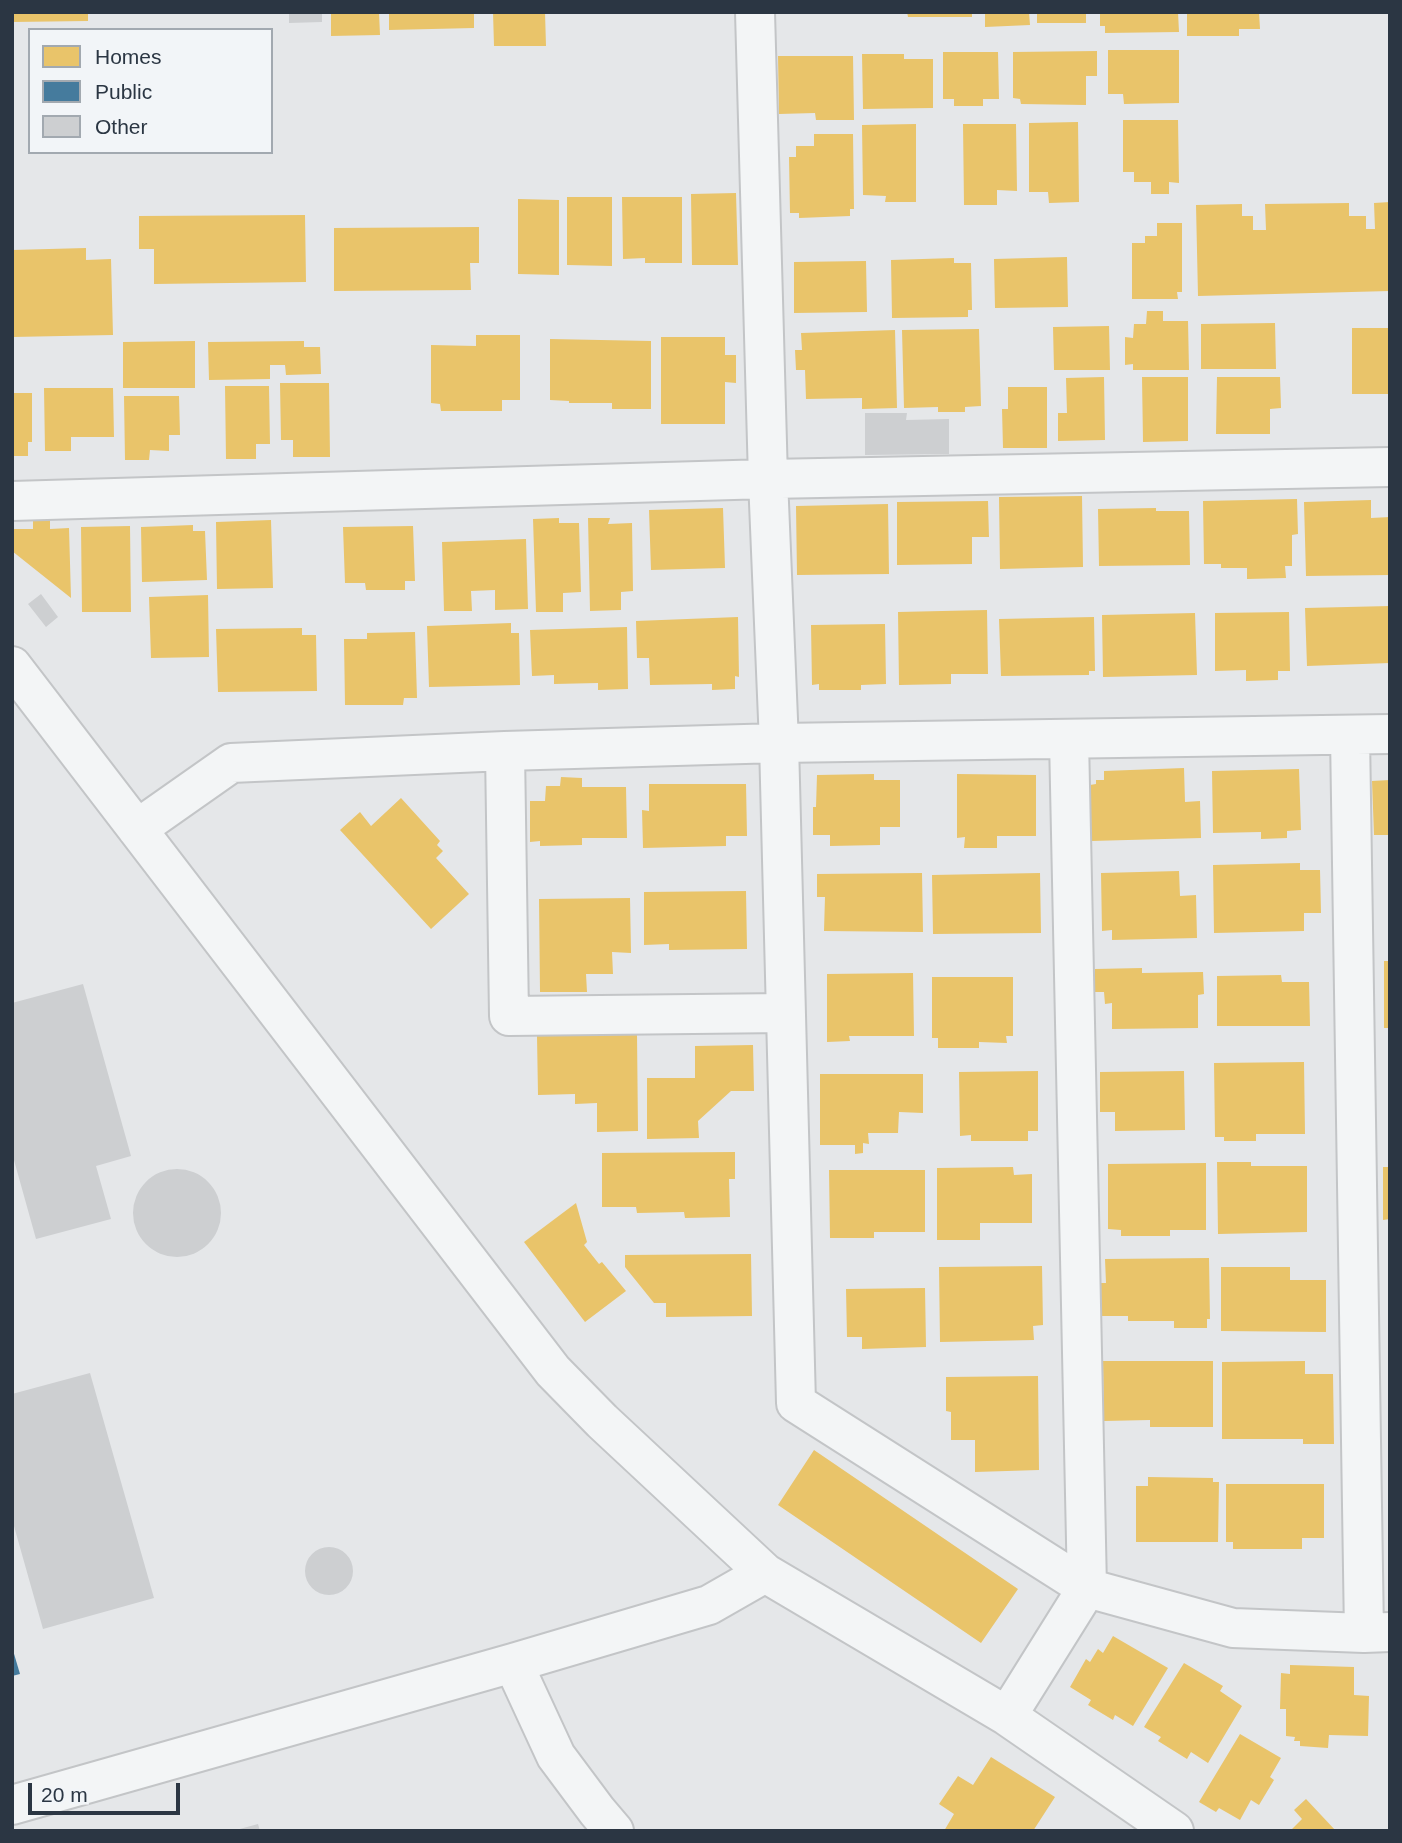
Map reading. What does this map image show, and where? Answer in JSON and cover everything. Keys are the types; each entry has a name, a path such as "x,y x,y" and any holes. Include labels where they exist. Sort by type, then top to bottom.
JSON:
{"street":[{"path":"755,12 768,480 779,743 796,1403 1087,1588 1233,1628 1377,1633 1350,735"},
{"path":"12,501 768,480 1390,467"},
{"path":"12,666 553,1371 602,1421 765,1573 1007,1716 1174,1831"},
{"path":"137,830 231,762 779,743 1390,734"},
{"path":"1007,1716 1087,1588 1069,739"},
{"path":"505,751 509,1016 785,1013"},
{"path":"12,1805 709,1605 765,1573"},
{"path":"513,1663 556,1756 614,1831"}],"building: Homes":[{"path":"12,12 88,12 88,21 12,22"},
{"path":"331,12 379,12 380,35 331,36"},
{"path":"389,12 474,12 474,28 389,30"},
{"path":"493,12 545,12 546,46 494,46"},
{"path":"907,12 972,12 972,17 908,17"},
{"path":"985,12 1029,12 1030,25 985,27"},
{"path":"1037,12 1086,12 1086,23 1037,23"},
{"path":"1100,12 1178,12 1179,32 1105,33 1105,26 1100,26"},
{"path":"1187,12 1259,12 1260,29 1239,29 1239,36 1187,36"},
{"path":"1108,50 1179,50 1179,103 1124,104 1123,94 1108,94"},
{"path":"1097,51 1097,76 1086,76 1086,105 1021,104 1020,99 1013,98 1013,52"},
{"path":"943,52 998,52 999,99 983,99 983,106 954,106 954,99 943,99"},
{"path":"862,54 904,54 904,59 933,59 933,108 863,109"},
{"path":"778,56 853,56 854,120 816,120 815,113 779,114"},
{"path":"1123,120 1178,120 1179,183 1169,182 1169,194 1151,194 1151,182 1134,182 1134,172 1123,172"},
{"path":"1078,122 1079,202 1049,203 1048,192 1029,192 1029,123"},
{"path":"916,124 916,202 885,202 886,196 863,195 862,125"},
{"path":"963,124 1016,124 1017,191 997,190 997,205 964,205"},
{"path":"814,134 853,134 854,209 850,209 850,216 799,218 799,213 790,213 789,157 796,157 796,146 814,146"},
{"path":"736,193 738,265 692,265 691,194"},
{"path":"567,197 612,197 612,266 567,265"},
{"path":"622,197 682,197 682,263 645,263 645,258 623,259"},
{"path":"518,199 559,200 559,275 518,274"},
{"path":"1390,202 1390,291 1198,296 1196,205 1242,204 1242,216 1253,216 1253,230 1266,230 1265,204 1349,203 1349,216 1366,216 1366,229 1375,229 1374,203"},
{"path":"305,215 306,282 154,284 154,249 139,249 139,216"},
{"path":"1157,223 1182,223 1182,292 1177,292 1178,299 1132,299 1132,243 1145,243 1145,236 1157,236"},
{"path":"479,227 479,263 470,263 471,290 334,291 334,228"},
{"path":"86,248 86,260 111,259 113,335 12,337 12,250"},
{"path":"1067,257 1068,307 995,308 994,259"},
{"path":"954,258 954,263 971,263 972,310 968,310 968,317 892,318 891,260"},
{"path":"866,261 867,312 794,313 794,262"},
{"path":"1147,311 1163,311 1163,321 1188,321 1189,370 1133,370 1133,364 1125,365 1125,337 1133,338 1134,324 1146,324"},
{"path":"1275,323 1276,369 1201,369 1201,324"},
{"path":"1109,326 1110,370 1054,370 1053,327"},
{"path":"1352,328 1390,328 1390,394 1352,394"},
{"path":"979,329 981,406 965,407 965,412 938,412 938,407 904,408 902,330"},
{"path":"895,330 897,408 862,409 862,398 806,399 805,370 796,370 795,350 802,350 801,333"},
{"path":"476,335 520,335 520,400 502,400 502,411 441,411 440,404 431,403 431,345 476,346"},
{"path":"661,337 725,337 725,355 736,355 736,383 725,382 725,424 661,424"},
{"path":"550,339 651,341 651,409 612,409 612,403 550,400"},
{"path":"195,341 195,388 123,388 123,342"},
{"path":"304,341 304,347 320,347 321,374 286,375 285,365 270,365 270,379 209,380 208,342"},
{"path":"1104,377 1105,440 1058,441 1058,413 1067,413 1066,378"},
{"path":"1142,377 1188,377 1188,441 1143,442"},
{"path":"1217,377 1280,377 1281,408 1270,409 1270,434 1216,434"},
{"path":"280,383 329,383 330,457 293,457 293,440 281,440"},
{"path":"225,386 269,386 270,444 256,444 256,459 226,459"},
{"path":"1008,387 1047,387 1047,448 1003,448 1002,409 1008,409"},
{"path":"44,388 113,388 114,437 71,437 71,451 45,451"},
{"path":"12,393 32,393 32,442 28,442 28,456 12,456"},
{"path":"124,396 179,396 180,435 169,435 169,451 150,450 149,460 125,460"},
{"path":"1082,496 1083,567 1000,569 999,497"},
{"path":"1297,499 1298,534 1292,535 1292,566 1285,566 1286,578 1247,579 1247,568 1221,568 1221,564 1204,564 1203,501"},
{"path":"1371,500 1371,518 1390,517 1390,575 1306,576 1304,502"},
{"path":"988,501 989,537 972,537 972,564 897,565 897,502"},
{"path":"888,504 889,574 797,575 796,506"},
{"path":"723,508 725,568 651,570 649,510"},
{"path":"1156,508 1156,511 1189,511 1190,565 1099,566 1098,509"},
{"path":"559,518 559,523 579,523 581,592 563,593 563,612 536,612 533,519"},
{"path":"588,518 610,518 608,524 632,523 633,591 621,592 621,610 590,611"},
{"path":"50,520 50,529 69,528 71,598 12,551 12,529 33,529 33,521"},
{"path":"271,520 273,588 217,589 216,522"},
{"path":"193,525 193,531 205,531 207,580 142,582 141,527"},
{"path":"130,526 131,612 82,612 81,527"},
{"path":"413,526 415,581 405,581 405,590 366,590 365,583 345,583 343,527"},
{"path":"526,539 528,609 495,610 495,590 471,591 472,611 444,611 442,542"},
{"path":"208,595 209,657 151,658 149,597"},
{"path":"1390,606 1390,663 1307,666 1305,608"},
{"path":"987,610 988,674 951,674 951,684 899,685 898,612"},
{"path":"1289,612 1290,671 1278,671 1278,680 1246,681 1246,670 1215,671 1215,613"},
{"path":"1195,613 1197,675 1103,677 1102,615"},
{"path":"738,617 739,677 735,676 735,689 712,690 712,684 650,685 649,658 637,658 636,621"},
{"path":"1094,617 1095,671 1089,671 1089,675 1001,676 999,619"},
{"path":"511,623 511,633 519,633 520,685 429,687 427,626"},
{"path":"885,624 886,684 861,685 861,690 819,690 819,684 812,685 811,625"},
{"path":"627,627 628,689 598,690 598,683 554,684 554,675 532,676 530,630"},
{"path":"302,628 302,635 316,635 317,691 218,692 216,629"},
{"path":"415,632 417,698 404,698 403,705 345,705 344,639 367,639 367,633"},
{"path":"1184,768 1185,802 1200,801 1201,838 1091,841 1090,785 1096,784 1096,780 1104,780 1104,771"},
{"path":"1299,769 1301,830 1287,831 1287,838 1261,839 1261,832 1213,833 1212,771"},
{"path":"874,774 874,780 900,780 900,827 880,827 880,845 830,846 830,835 813,835 817,775"},
{"path":"957,774 1036,775 1036,836 997,836 997,848 964,848 965,837 957,838"},
{"path":"561,777 582,778 582,787 626,787 627,838 582,838 582,845 540,846 540,841 530,842 530,801 545,801 546,786 560,786"},
{"path":"1390,780 1390,835 1374,835 1372,781"},
{"path":"649,784 746,784 747,836 726,836 726,846 643,848 642,810 649,811"},
{"path":"401,798 440,841 437,845 443,851 436,858 469,894 431,929 340,830 360,812 371,826"},
{"path":"1300,863 1300,870 1320,870 1321,913 1304,913 1304,931 1214,933 1213,865"},
{"path":"1179,871 1180,896 1196,895 1197,938 1112,940 1112,930 1102,931 1101,873"},
{"path":"922,873 923,932 824,931 825,897 817,897 817,874"},
{"path":"1040,873 1041,933 933,934 932,875"},
{"path":"746,891 747,949 669,950 669,944 644,945 644,892"},
{"path":"630,898 631,953 612,952 613,974 586,974 587,992 540,992 539,899"},
{"path":"1384,961 1390,961 1390,1028 1384,1028"},
{"path":"1142,968 1142,973 1203,972 1204,994 1198,995 1198,1028 1112,1029 1112,1003 1105,1004 1104,992 1095,992 1095,969"},
{"path":"913,973 914,1036 849,1036 850,1041 827,1042 827,974"},
{"path":"1281,975 1282,982 1309,982 1310,1026 1217,1026 1217,976"},
{"path":"932,977 1013,977 1013,1036 1006,1036 1007,1043 979,1042 979,1048 938,1048 938,1038 932,1038"},
{"path":"637,1034 638,1131 597,1132 597,1103 575,1104 575,1094 538,1095 537,1036"},
{"path":"753,1045 754,1091 731,1091 698,1121 699,1138 647,1139 647,1078 695,1078 695,1046"},
{"path":"1304,1062 1305,1134 1256,1134 1256,1141 1224,1141 1224,1137 1215,1137 1214,1063"},
{"path":"1038,1071 1038,1131 1028,1131 1028,1141 971,1141 971,1135 960,1136 959,1072"},
{"path":"1184,1071 1185,1130 1115,1131 1115,1112 1100,1112 1100,1072"},
{"path":"820,1074 923,1074 923,1113 899,1112 898,1133 868,1133 869,1144 863,1143 863,1153 855,1154 855,1145 820,1145"},
{"path":"735,1152 735,1179 729,1179 730,1217 685,1218 684,1212 637,1213 636,1207 602,1207 602,1153"},
{"path":"1217,1162 1251,1162 1251,1166 1307,1166 1307,1232 1218,1234"},
{"path":"1206,1163 1206,1230 1170,1230 1170,1236 1121,1236 1121,1230 1108,1229 1108,1164"},
{"path":"1013,1167 1014,1175 1032,1174 1032,1223 980,1223 980,1240 937,1240 937,1168"},
{"path":"1383,1167 1390,1167 1390,1219 1383,1220"},
{"path":"829,1170 925,1170 925,1232 874,1232 874,1238 830,1238"},
{"path":"576,1203 587,1242 584,1245 626,1291 585,1322 524,1242"},
{"path":"751,1254 752,1316 666,1317 666,1303 654,1303 625,1267 625,1255"},
{"path":"1209,1258 1210,1319 1207,1319 1207,1328 1174,1328 1174,1321 1128,1321 1128,1316 1098,1316 1098,1283 1106,1283 1105,1259"},
{"path":"1042,1266 1043,1325 1033,1326 1034,1340 940,1342 939,1267"},
{"path":"1221,1267 1290,1267 1290,1280 1326,1280 1326,1332 1221,1331"},
{"path":"925,1288 926,1347 862,1349 862,1337 847,1337 846,1289"},
{"path":"1103,1361 1213,1361 1213,1427 1150,1427 1150,1420 1104,1421"},
{"path":"1305,1361 1305,1374 1333,1374 1334,1444 1303,1444 1303,1439 1222,1439 1222,1362"},
{"path":"1038,1376 1039,1470 975,1472 975,1440 951,1440 951,1412 946,1411 946,1377"},
{"path":"814,1450 1018,1589 981,1643 778,1505"},
{"path":"1148,1477 1213,1478 1213,1482 1219,1482 1218,1542 1136,1542 1136,1486 1148,1486"},
{"path":"1226,1484 1324,1484 1324,1538 1302,1538 1302,1549 1233,1549 1233,1542 1226,1542"},
{"path":"1113,1636 1168,1668 1133,1726 1115,1715 1113,1720 1088,1705 1091,1700 1070,1687 1086,1659 1090,1662 1098,1649 1103,1653"},
{"path":"1184,1663 1223,1686 1220,1691 1242,1706 1208,1763 1191,1752 1187,1759 1158,1741 1161,1737 1144,1727"},
{"path":"1290,1665 1354,1667 1354,1695 1369,1696 1368,1736 1329,1735 1328,1748 1300,1746 1300,1741 1294,1741 1295,1737 1286,1736 1286,1709 1280,1709 1281,1673 1290,1674"},
{"path":"1240,1734 1281,1758 1270,1777 1274,1780 1259,1805 1251,1800 1240,1820 1219,1808 1216,1812 1199,1802"},
{"path":"991,1757 1055,1797 1033,1831 944,1831 954,1814 939,1804 958,1776 973,1785"},
{"path":"1306,1799 1336,1831 1290,1831 1302,1819 1294,1810"}],"building: Public":[{"path":"12,1647 20,1674 12,1676"}],"building: Other":[{"path":"289,12 322,12 322,22 289,23"},
{"path":"865,413 907,413 906,420 949,419 949,454 865,455"},
{"path":"41,594 58,617 46,627 28,604"},
{"path":"83,984 131,1156 96,1166 111,1219 36,1239 12,1153 12,1003"},
{"path":"168,1169 186,1169 202,1176 214,1188 221,1204 221,1222 214,1238 202,1250 186,1257 168,1257 152,1250 140,1238 133,1222 133,1204 140,1188 152,1176"},
{"path":"90,1373 154,1598 43,1629 12,1519 12,1394"},
{"path":"329,1547 346,1554 353,1571 346,1588 329,1595 312,1588 305,1571 312,1554"},
{"path":"258,1824 260,1831 236,1831 236,1830"}]}
